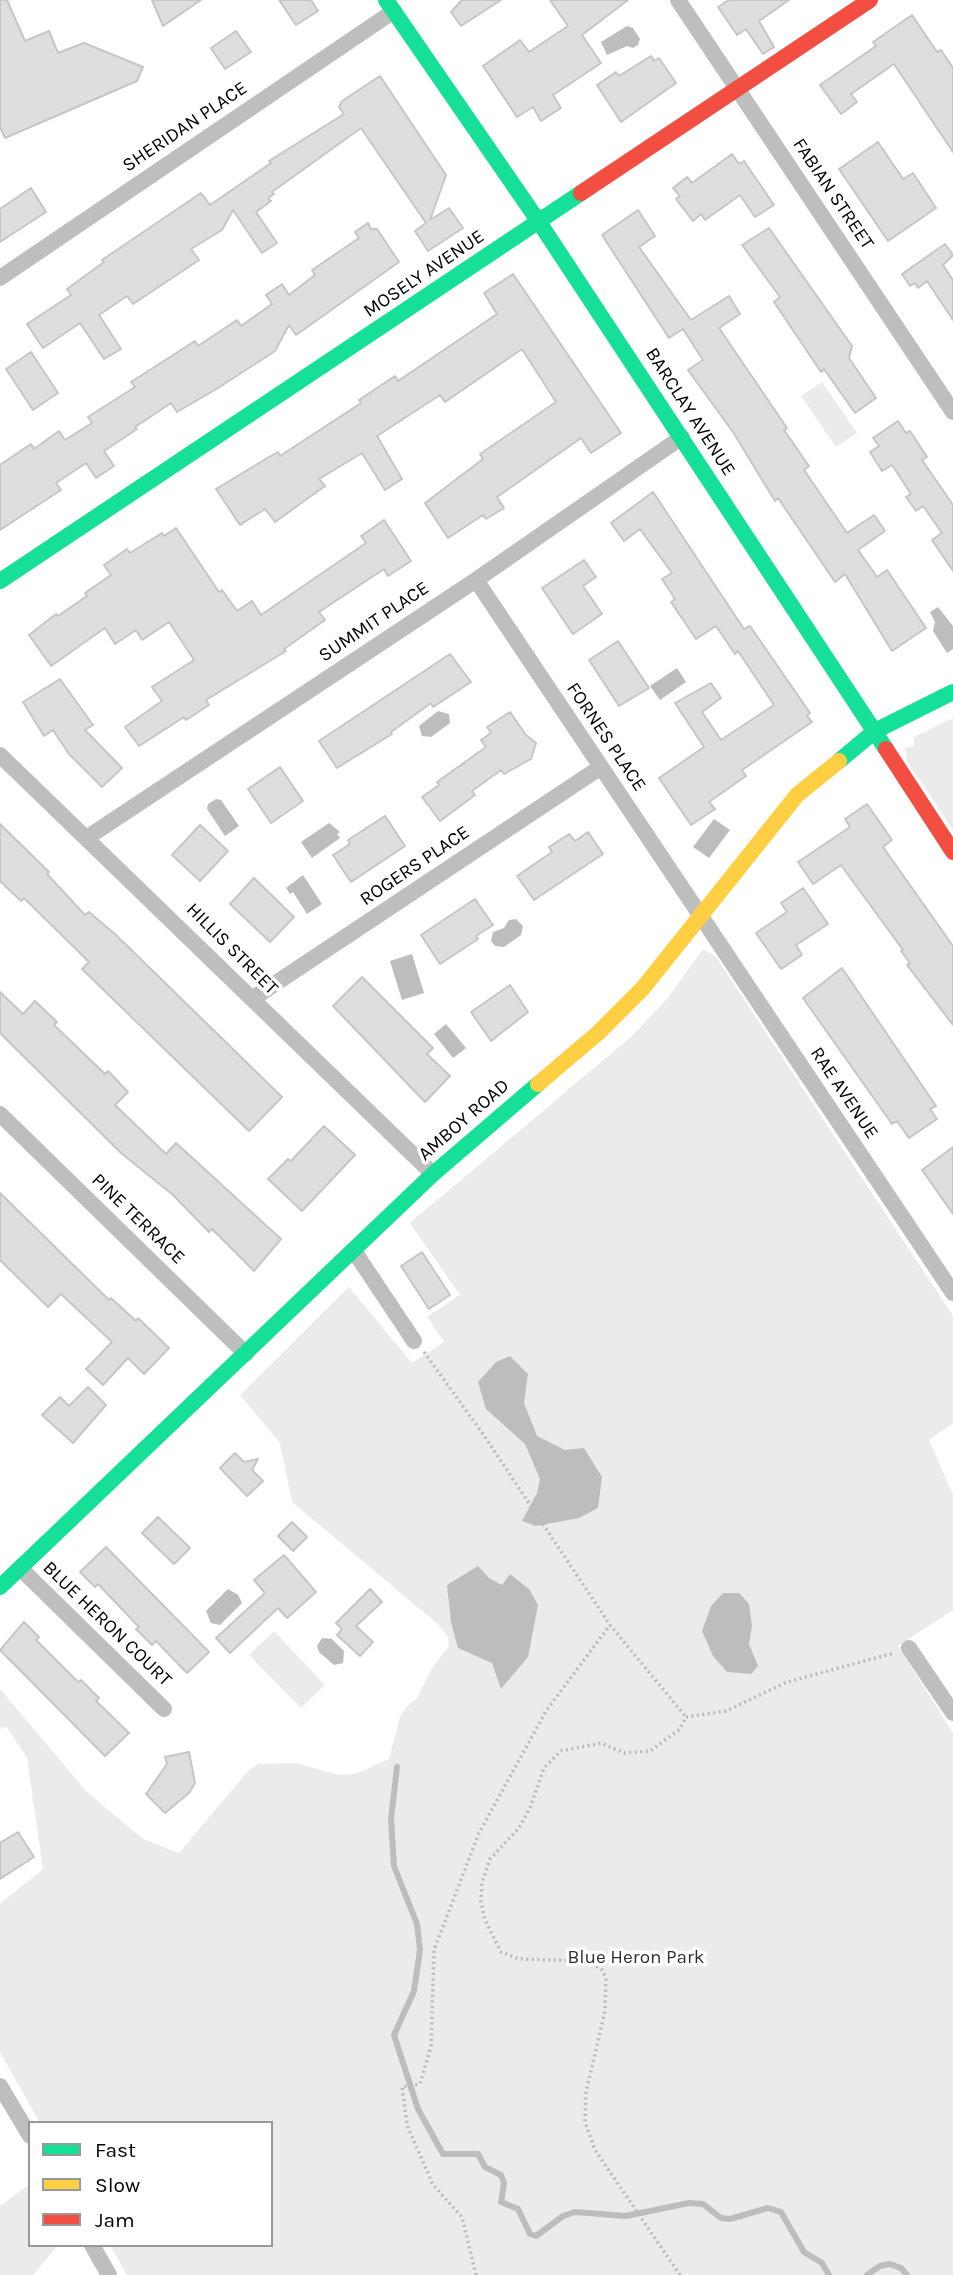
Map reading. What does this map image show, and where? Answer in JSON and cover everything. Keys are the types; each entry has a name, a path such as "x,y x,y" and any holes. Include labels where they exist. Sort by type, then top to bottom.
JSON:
{"street":[{"name":"FABIAN STREET","path":"678,0 953,412"},
{"name":"MOSELY AVENUE","path":"0,581 870,0"},
{"name":"BARCLAY AVENUE","path":"390,6 539,222 953,852"},
{"name":"SHERIDAN PLACE","path":"0,278 390,6"},
{"name":"SUMMIT PLACE","path":"88,837 476,580 682,437"},
{"name":"FORNES PLACE","path":"476,580 701,917"},
{"name":"AMBOY ROAD","path":"0,1587 433,1174 598,1032 643,988 797,795 875,731 953,692"},
{"name":"HILLIS STREET","path":"0,755 88,837 433,1174"},
{"name":"ROGERS PLACE","path":"252,999 601,767"},
{"name":"RAE AVENUE","path":"701,917 953,1293"},
{"name":"PINE TERRACE","path":"0,1114 246,1354"},
{"path":"354,1251 414,1341"},
{"name":"BLUE HERON COURT","path":"21,1569 164,1709"},
{"path":"909,1648 953,1713"},
{"path":"0,2086 28,2133"},
{"path":"93,2247 109,2275"}],"path":[{"path":"414,1341 439,1371 610,1625 686,1717"},
{"path":"476,2275 462,2217 433,2185 407,2125 402,2087 420,2084 431,2046 434,1950 479,1833 546,1711 610,1625"},
{"path":"686,1717 726,1711 787,1682 860,1665 909,1648"},
{"path":"680,2275 663,2245 595,2150 585,2122 586,2092 605,2011 606,1978 588,1961 519,1959 501,1952 485,1920 482,1882 490,1859 519,1828 530,1808 544,1768 561,1751 601,1743 624,1753 650,1751 680,1730 686,1717"}],"green space":[{"path":"822,382 857,433 836,447 801,396"},
{"path":"953,718 953,830 907,761 905,748 914,746 914,737"},
{"name":"Blue Heron Park","path":"703,949 716,957 953,1316 953,1423 929,1440 953,1495 953,1610 898,1646 953,1733 953,2275 127,2275 111,2247 273,2247 273,2121 39,2121 0,2052 0,1904 43,1869 27,1758 6,1726 0,1729 0,1689 87,1792 143,1839 179,1853 248,1771 258,1764 296,1763 339,1775 355,1774 389,1759 400,1717 406,1707 418,1697 431,1670 449,1646 448,1637 439,1625 292,1502 280,1443 240,1395 349,1287 412,1363 444,1342 427,1317 460,1295 410,1223 632,1036 667,999"},
{"path":"274,1631 325,1685 301,1708 249,1655"},
{"path":"28,2185 28,2247 56,2247 33,2275 0,2275 0,2206"}],"shaded area":[{"path":"627,26 633,28 640,39 638,45 633,48 627,46 607,55 601,42"},
{"path":"938,607 953,626 953,649 947,653 933,631 935,622 930,612"},
{"path":"677,668 686,682 660,700 650,686"},
{"path":"438,711 449,714 450,723 431,737 422,736 419,726"},
{"path":"216,799 221,800 239,826 225,836 207,809 208,804"},
{"path":"714,819 730,830 709,858 693,847"},
{"path":"329,823 340,832 337,834 340,838 312,858 301,842"},
{"path":"303,875 322,904 307,914 293,892 290,894 286,888"},
{"path":"516,919 523,926 521,935 504,947 495,946 491,941 493,932 504,928 509,920"},
{"path":"412,954 424,993 402,1000 390,961"},
{"path":"446,1024 466,1048 453,1058 434,1034"},
{"path":"510,1356 528,1374 524,1403 537,1436 565,1450 584,1448 602,1477 598,1508 579,1518 536,1526 522,1521 537,1493 540,1479 525,1444 486,1409 478,1382 496,1362"},
{"path":"478,1566 489,1578 502,1585 510,1574 529,1589 538,1605 528,1657 501,1689 492,1663 458,1648 451,1622 447,1585"},
{"path":"228,1589 238,1595 242,1603 220,1625 211,1623 206,1611"},
{"path":"723,1593 739,1593 749,1604 752,1626 749,1644 758,1666 751,1674 727,1672 713,1656 702,1631 711,1606"},
{"path":"322,1638 332,1639 344,1651 343,1663 334,1665 319,1652 317,1646"}],"building":[{"path":"0,0 7,0 25,41 49,31 58,53 84,43 143,67 137,81 5,138 0,127"},
{"path":"152,0 201,0 163,26"},
{"path":"279,0 311,0 318,11 296,25"},
{"path":"462,0 501,0 461,26 451,12"},
{"path":"550,0 628,0 582,35 601,63 553,95 561,108 541,121 533,107 517,117 483,66 520,40 529,52 568,26"},
{"path":"729,0 789,0 759,21 774,47 763,54 746,29 737,35 718,7"},
{"path":"912,15 937,52 941,50 953,68 953,152 894,64 851,94 857,102 841,114 820,85 876,46 873,42"},
{"path":"236,31 251,52 225,69 211,48"},
{"path":"651,56 654,61 659,58 676,83 621,122 597,85 616,72 619,76"},
{"path":"380,76 446,175 430,220 449,208 463,228 428,251 415,231 426,223 361,128 272,192 274,194 268,198 271,201 256,212 277,243 262,253 233,210 222,230 191,249 199,260 133,304 127,296 99,315 121,349 104,359 80,323 43,348 27,324 71,295 67,289 104,262 102,260 201,193 210,205 271,163 269,161 344,114 339,107 342,101"},
{"path":"878,142 903,179 913,173 936,208 888,241 839,169"},
{"path":"732,154 739,164 744,161 774,205 755,217 740,195 705,220 701,214 693,221 676,199 680,196 673,188 687,177 692,183"},
{"path":"31,188 46,212 0,242 0,209"},
{"path":"638,210 655,236 639,247 691,320 729,296 740,314 719,328 787,428 784,430 809,466 804,470 847,533 874,515 885,531 858,550 877,577 887,570 926,628 892,651 845,574 835,582 778,498 775,501 733,432 688,370 703,360 683,329 669,338 602,235"},
{"path":"368,223 371,229 377,229 399,262 296,335 289,325 275,351 218,388 177,412 171,403 135,427 137,429 104,451 114,466 96,478 86,463 56,483 61,490 0,530 0,465 31,444 34,449 59,431 65,440 92,423 88,417 135,387 131,382 195,341 198,346 237,320 241,326 272,304 266,295 282,284 289,295 315,275 312,270 359,238 355,232"},
{"path":"769,228 852,346 849,358 876,398 855,413 824,369 821,372 774,302 780,297 742,245"},
{"path":"945,244 953,255 943,265 953,280 953,320 927,281 918,288 915,283 910,286 902,274"},
{"path":"513,274 621,433 591,453 581,438 497,497 504,508 486,519 483,515 448,538 425,503 483,459 480,454 556,402 522,349 445,402 440,395 377,436 402,479 385,490 362,453 319,479 325,486 275,522 265,509 240,525 216,489 278,452 280,456 361,403 359,400 395,376 398,381 497,314 484,293"},
{"path":"31,352 58,393 33,410 6,369"},
{"path":"898,421 906,433 910,431 927,457 922,460 953,505 953,571 932,540 942,533 923,506 916,511 906,497 911,494 892,465 882,471 870,452 879,446 873,438"},
{"path":"653,492 744,629 750,626 810,713 807,716 812,722 742,770 746,776 709,802 715,809 691,825 659,778 704,747 675,703 711,683 721,698 702,712 721,740 774,705 738,651 735,654 716,626 696,639 671,602 675,599 662,579 672,573 640,529 624,541 611,523"},
{"path":"384,520 411,561 388,576 384,569 319,612 325,620 284,649 286,651 206,700 209,705 186,720 184,717 139,746 125,727 162,701 152,687 194,660 169,622 142,640 136,630 115,644 105,628 51,666 29,635 56,614 58,616 87,596 85,593 111,575 104,565 127,549 130,553 162,533 164,536 176,528 219,592 222,590 237,611 252,601 261,615 366,543 361,536"},
{"path":"584,560 596,577 583,586 602,614 573,634 542,588"},
{"path":"618,641 649,688 619,706 589,660"},
{"path":"450,654 471,682 433,707 431,703 391,732 392,734 337,768 319,741"},
{"path":"60,679 93,725 85,730 122,768 102,787 69,754 53,730 44,736 23,702"},
{"path":"510,712 526,735 536,743 531,759 504,774 501,770 472,791 475,795 440,821 422,797 439,785 437,782 486,747 481,740 491,733 487,727"},
{"path":"280,767 303,801 271,823 248,789"},
{"path":"867,804 892,840 883,847 953,946 953,1025 907,965 910,963 901,951 903,950 841,865 813,884 798,862 850,827 845,819"},
{"path":"385,816 405,846 351,882 333,855 350,844 348,840"},
{"path":"0,824 49,872 47,874 85,915 89,912 116,935 282,1097 249,1131 82,969 89,962 24,898 21,901 0,881"},
{"path":"200,825 228,851 200,881 172,855"},
{"path":"588,832 603,854 534,900 517,876 552,852 549,847 569,834 575,841"},
{"path":"254,878 294,917 270,942 230,904"},
{"path":"803,888 828,924 796,945 802,955 781,969 756,933 787,912 781,903"},
{"path":"475,899 493,925 476,936 478,939 440,964 421,935"},
{"path":"842,968 936,1106 930,1109 937,1119 909,1138 897,1121 892,1124 803,998"},
{"path":"362,977 433,1048 427,1054 450,1076 425,1102 333,1006"},
{"path":"510,985 528,1012 491,1041 471,1012"},
{"path":"0,992 23,1014 35,1001 57,1022 54,1025 105,1074 108,1071 128,1092 115,1105 166,1154 176,1143 281,1239 254,1271 212,1229 209,1232 173,1195 121,1153 0,1033"},
{"path":"324,1126 355,1155 302,1211 268,1179 288,1159 291,1161"},
{"path":"953,1147 953,1214 922,1170"},
{"path":"0,1193 109,1300 111,1298 136,1321 138,1318 169,1348 144,1374 128,1358 103,1385 86,1369 112,1342 61,1294 48,1307 0,1260"},
{"path":"422,1252 450,1295 429,1309 401,1266"},
{"path":"88,1387 106,1405 73,1443 42,1415 60,1397 69,1406"},
{"path":"235,1453 244,1462 258,1459 252,1470 263,1481 247,1496 220,1468"},
{"path":"158,1517 190,1548 174,1564 142,1533"},
{"path":"292,1522 307,1537 293,1551 278,1536"},
{"path":"106,1547 209,1652 187,1673 156,1641 152,1645 136,1629 139,1627 98,1584 95,1587 80,1572"},
{"path":"284,1555 316,1592 287,1618 278,1608 230,1653 216,1638 265,1593 254,1580"},
{"path":"370,1589 382,1602 356,1626 373,1642 360,1656 337,1635 342,1629 336,1623"},
{"path":"24,1622 39,1637 36,1640 78,1682 81,1680 99,1698 96,1701 129,1733 105,1756 0,1650"},
{"path":"189,1752 195,1783 189,1793 165,1813 146,1794 167,1764 165,1757"},
{"path":"18,1832 34,1857 0,1879 0,1843"}],"waterway":[{"path":"397,1767 391,1819 394,1866 417,1924 420,1950 414,1991 394,2035 418,2109 443,2154 478,2154 485,2167 501,2175 504,2183 501,2202 518,2209 530,2234 536,2236 563,2216 575,2212 626,2216 689,2203 703,2204 721,2218 730,2219 768,2208 781,2212 804,2252 822,2263 829,2275"},
{"path":"867,2275 880,2266 890,2264 901,2268 907,2275"}],"traffic: fast":[{"path":"386,0 539,222 886,749"},
{"path":"0,581 581,193"},
{"path":"839,761 875,731 953,692"},
{"path":"0,1587 433,1174 538,1084"}],"traffic: slow":[{"path":"538,1084 598,1033 643,988 797,795 839,761"}],"traffic: jam":[{"path":"581,193 870,0"},
{"path":"886,749 953,852"}]}
